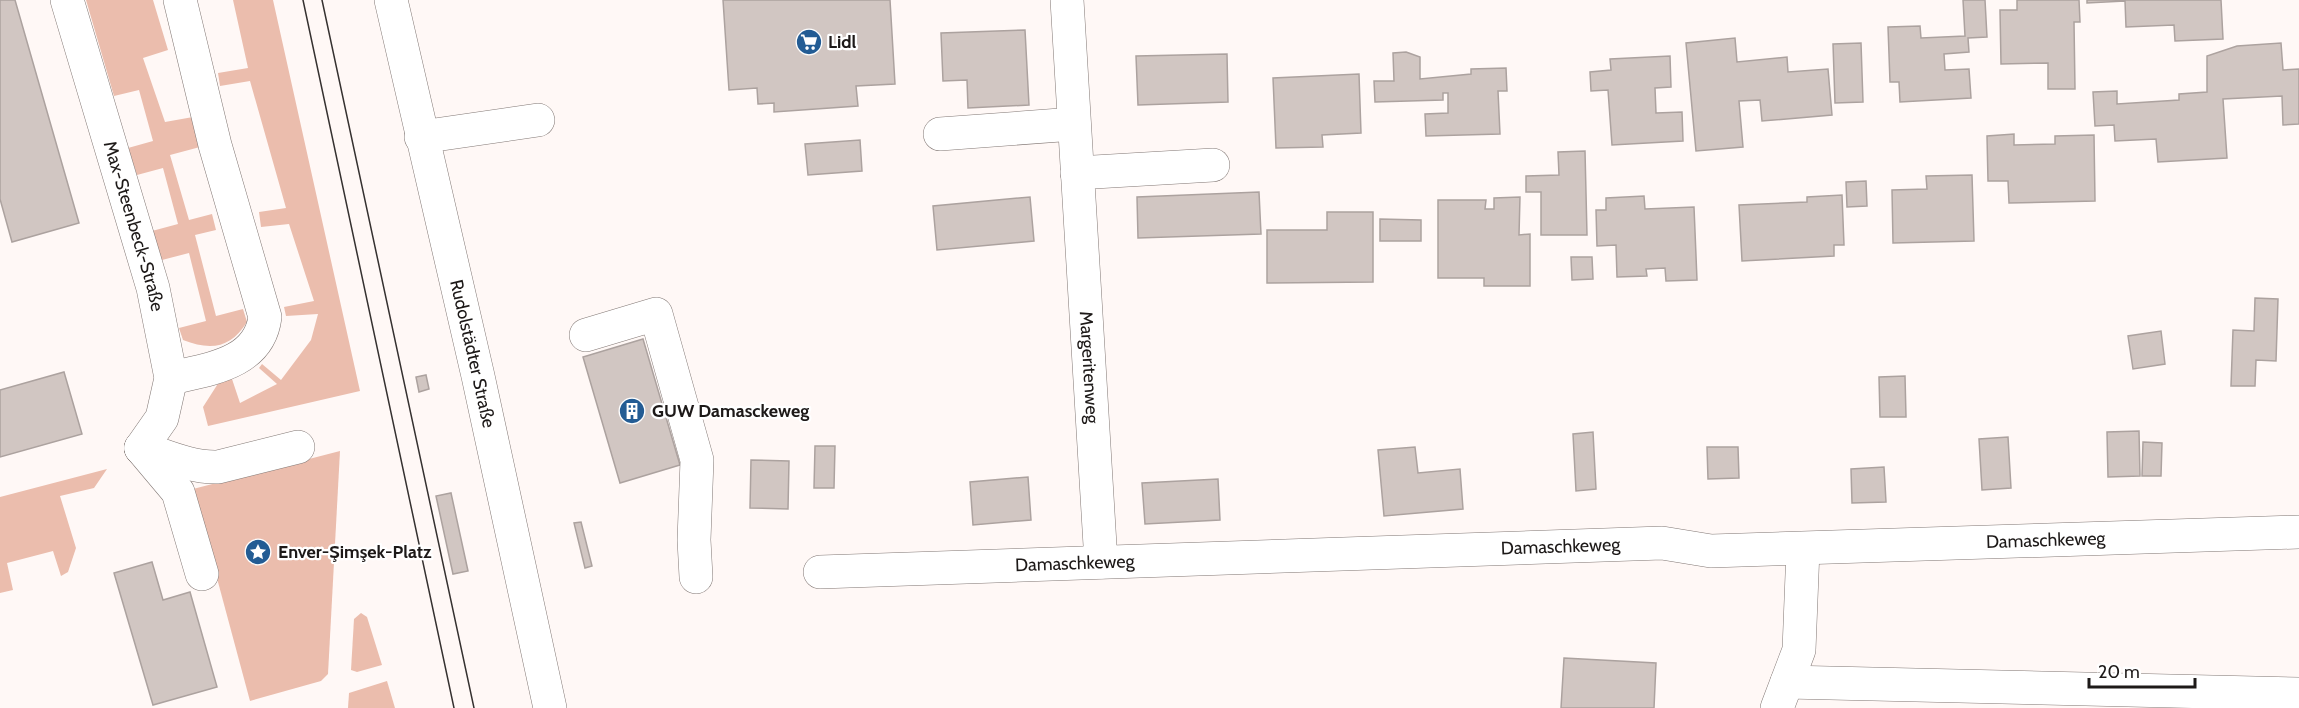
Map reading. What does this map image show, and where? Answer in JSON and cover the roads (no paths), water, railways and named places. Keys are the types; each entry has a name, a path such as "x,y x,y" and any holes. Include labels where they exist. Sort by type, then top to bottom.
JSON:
{"street":[{"name":"Max-Steenbeck-Straße","path":"67,0 153,288 171,378 162,418 141,448"},
{"path":"171,378 238,360 257,341 263,330 265,317 215,145 180,0"},
{"name":"Rudolstädter Straße","path":"391,0 478,376 550,708"},
{"name":"Margeritenweg","path":"1067,0 1101,562"},
{"path":"421,137 538,120"},
{"path":"940,134 1074,124"},
{"path":"1077,173 1213,165"},
{"path":"585,335 656,314 697,460 696,577"},
{"path":"141,448 193,466 218,468 298,447"},
{"path":"141,448 178,492 201,574"},
{"name":"Damaschkeweg","path":"820,572 1662,543 1711,552 2299,532"},
{"path":"1803,549 1799,650 1782,695 2299,694"}],"tram line":[{"path":"303,0 454,708"},
{"path":"322,0 474,708"}],"place":[{"name":"Lidl","path":"809,42"},
{"name":"GUW Damasckeweg","path":"632,411"},
{"name":"Enver-Şimşek-Platz","path":"258,552"}]}
